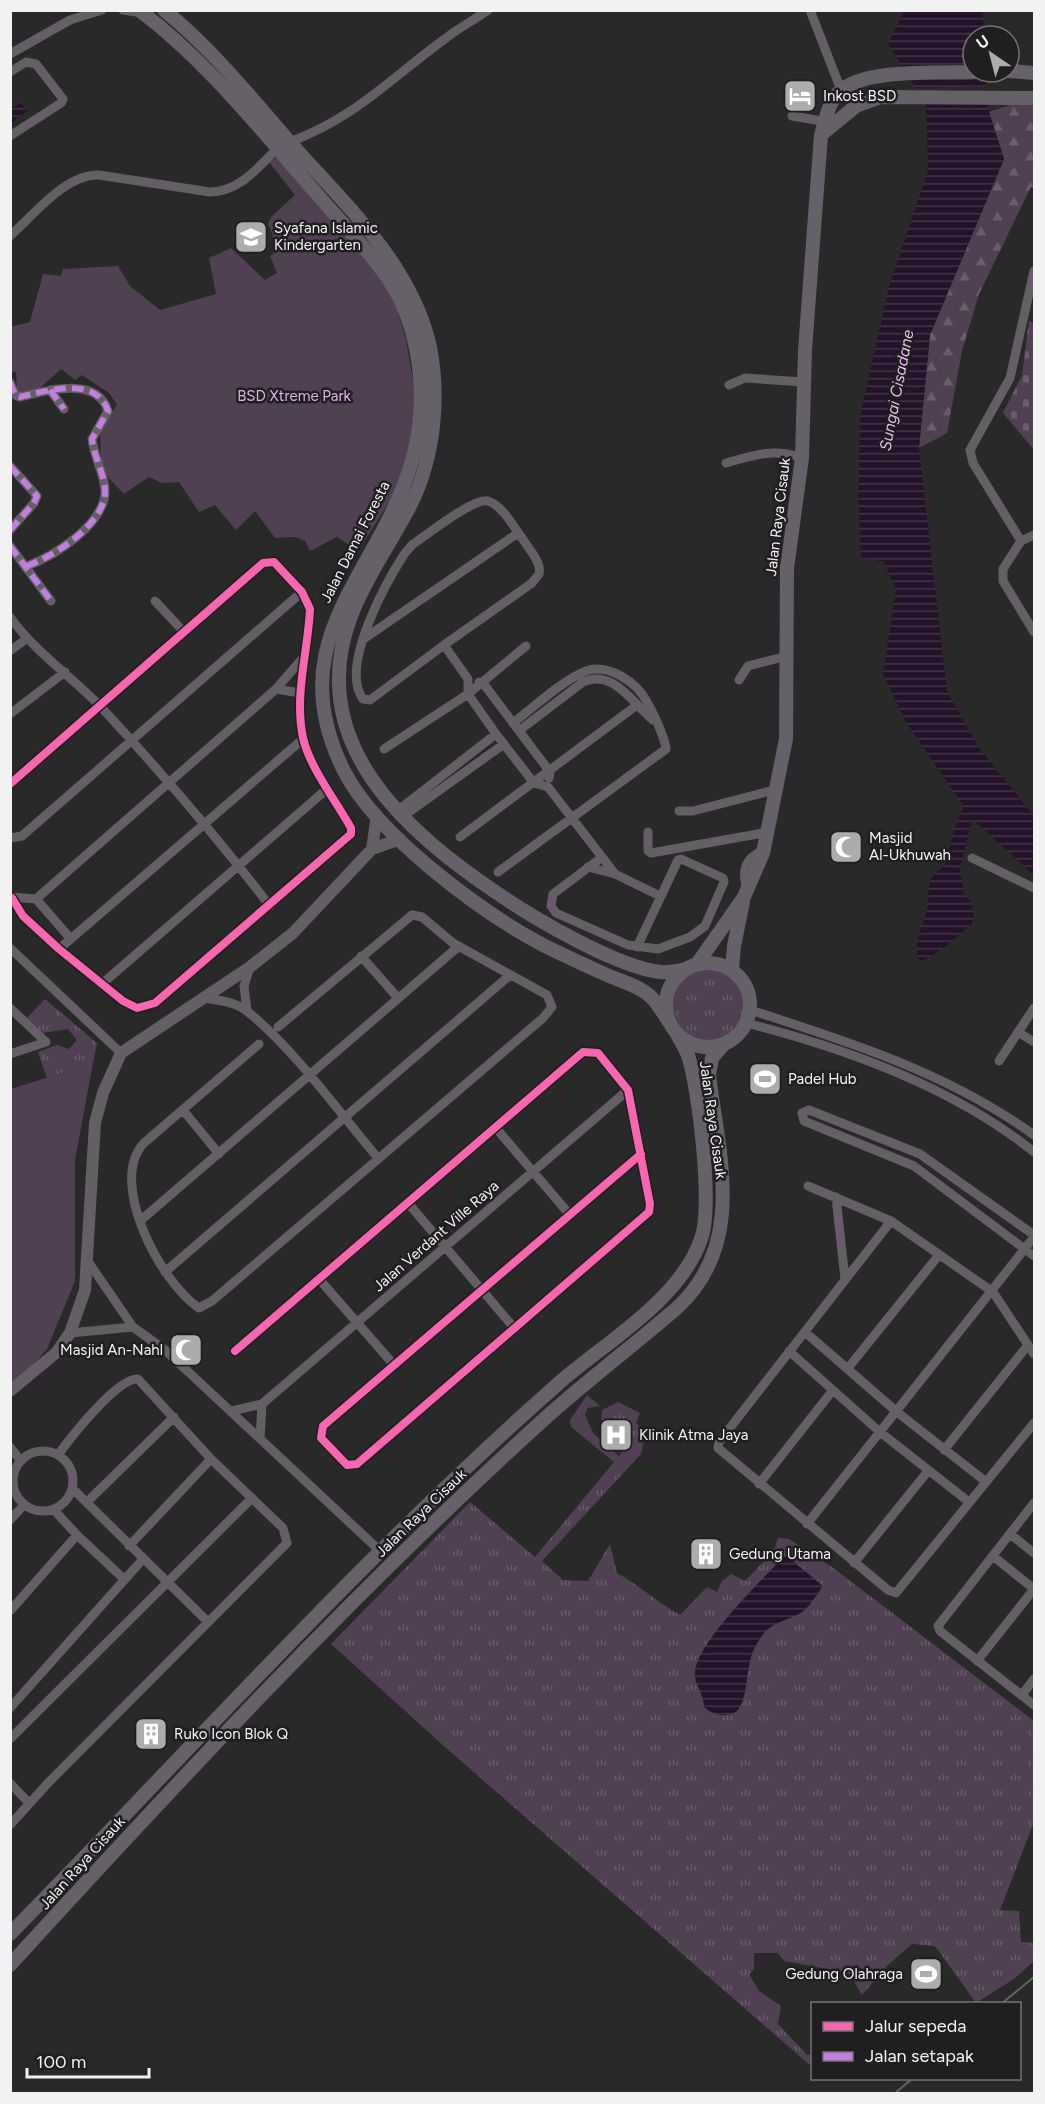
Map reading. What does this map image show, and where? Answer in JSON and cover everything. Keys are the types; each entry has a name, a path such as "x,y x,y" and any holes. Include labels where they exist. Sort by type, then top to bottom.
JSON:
{"main road":[{"name":"Jalan Damai Foresta","path":"164,10 208,48 357,217 396,266 413,295 430,347 435,398 428,450 414,496 363,590 348,626 341,657 340,684 346,727 362,767 399,814 440,854 518,907 562,933 642,968 668,972 692,967"},
{"name":"Jalan Damai Foresta","path":"141,12 197,58 345,226 399,298 414,349 421,402 413,457 402,489 331,628 323,672 323,694 330,733 344,772 377,815 400,839 470,899 536,940 641,990 656,1002 673,1028"},
{"path":"197,58 208,48"},
{"path":"841,90 862,79 961,72"},
{"name":"Jalan Raya Cisauk","path":"732,970 734,946 746,893 769,832 786,739 787,568 802,458 804,382 826,127 833,100 841,90"},
{"path":"826,127 870,99 908,96 1035,98"},
{"path":"345,226 357,217"},
{"path":"330,733 346,727"},
{"path":"430,867 440,854"},
{"name":"Jalan Raya Cisauk","path":"692,967 746,893"},
{"path":"716,963 732,970 746,988 748,1016 737,1035 724,1044 707,1047 691,1044 673,1028 666,1005 670,987 692,967 716,963"},
{"name":"Jalan Raya Cisauk","path":"10,1934 379,1550 553,1389 662,1297 689,1263 701,1239 707,1198 688,1054 673,1028"},
{"name":"Jalan Raya Cisauk","path":"10,1965 159,1803 319,1635 519,1442 678,1307 695,1288 716,1249 724,1208 709,1075 712,1058 724,1044"}],"street":[{"path":"70,20 77,10"},
{"path":"23,64 13,53 70,20 102,10"},
{"path":"123,10 141,12"},
{"path":"290,142 323,129 357,109 446,38 488,10"},
{"path":"810,10 841,90"},
{"path":"10,72 23,64 36,64 63,101 10,136"},
{"path":"792,116 826,127"},
{"path":"10,236 60,192 83,176 99,175 210,192 225,191 237,186 277,149"},
{"path":"1021,541 973,463 970,450 1010,378 1035,271"},
{"path":"729,385 745,378 804,382"},
{"path":"10,382 13,392 18,397 50,390 86,390 99,398 108,408 108,414 92,440 104,484 104,500 75,539 60,551 27,566"},
{"path":"50,390 64,409"},
{"path":"726,463 776,451 802,458"},
{"path":"10,466 37,496 34,503 10,530"},
{"path":"483,500 499,508 518,533 539,565 539,574 532,583 366,701 358,691 355,680 359,651 372,616 400,562 413,544 483,500"},
{"path":"365,638 518,533"},
{"path":"1035,535 1021,541 1003,569 1002,581 1035,632"},
{"path":"10,546 51,601"},
{"path":"10,784 267,561 274,562 302,592 310,609 302,659 300,693 303,739 327,789 352,833 270,906 155,1002 146,1007 130,1006 103,982 58,949 23,916 11,897"},
{"path":"10,838 22,836 302,592"},
{"path":"155,601 184,632"},
{"path":"10,617 26,639 65,672 99,706 169,783 270,906"},
{"path":"10,651 26,639"},
{"path":"444,645 468,679 468,694 496,734 534,783 548,787 615,874"},
{"path":"384,749 468,694 526,646"},
{"path":"739,681 748,666 787,656"},
{"path":"36,899 276,689 302,659"},
{"path":"498,872 663,752 665,741 645,697 628,680 597,669 517,726"},
{"path":"10,714 65,672"},
{"path":"582,678 599,679 618,686 654,721"},
{"path":"468,679 483,683 517,726 550,772 548,787"},
{"path":"276,689 300,693"},
{"path":"460,837 637,705"},
{"path":"399,814 496,734"},
{"path":"58,949 303,739"},
{"path":"419,799 504,744"},
{"path":"103,982 327,789"},
{"path":"680,811 693,811 778,789"},
{"path":"372,849 377,815"},
{"path":"648,832 648,851 651,853 769,832"},
{"path":"10,1391 57,1352 70,1333 85,1290 89,1263 95,1123 102,1093 121,1053 250,967 293,933 372,849 400,839"},
{"path":"601,858 553,894 551,906 556,913 637,947 658,949 676,943 705,926 724,882 723,878 681,859 678,860 637,947"},
{"path":"972,858 1035,888"},
{"path":"588,867 615,874 660,896"},
{"path":"11,897 36,899 71,939"},
{"path":"259,1044 138,1149 135,1159 133,1188 140,1221 155,1258 195,1305 205,1307 377,1157 549,1012 551,1000 547,995 509,976 459,946 422,917 412,915 278,1027"},
{"path":"140,1221 459,946"},
{"path":"10,948 121,1053"},
{"path":"361,956 398,998"},
{"path":"247,1011 244,986 250,967"},
{"path":"165,1272 509,976"},
{"path":"204,998 222,1000 247,1011 308,1075 377,1157"},
{"path":"10,1008 46,1041 10,1054"},
{"path":"1026,1037 1035,1008"},
{"path":"748,1016 903,1061 997,1108 1035,1135"},
{"path":"748,1016 942,1094 991,1120 1035,1152"},
{"path":"999,1061 1035,1029"},
{"path":"235,1351 583,1052 598,1053 628,1090 641,1154 650,1204 644,1219 357,1464 349,1466 321,1438 321,1429 641,1154"},
{"path":"942,1094 947,1082"},
{"name":"Jalan Verdant Ville Raya","path":"232,1412 262,1404 628,1090"},
{"path":"183,1110 219,1154"},
{"path":"807,1524 993,1292 1026,1247 1035,1236 920,1154 809,1110 802,1113 804,1121 914,1166 1026,1247 1035,1256"},
{"path":"495,1127 570,1215"},
{"path":"914,1166 920,1154"},
{"path":"808,1186 891,1221 993,1292 1035,1354"},
{"path":"836,1197 845,1280"},
{"path":"408,1203 515,1329"},
{"path":"891,1221 717,1444 719,1450 854,1563 891,1592 898,1592 985,1481 1035,1423"},
{"path":"848,1368 939,1255"},
{"path":"89,1263 133,1327 165,1350 379,1550"},
{"path":"319,1279 394,1365"},
{"path":"70,1333 133,1327"},
{"path":"805,1332 897,1412 985,1481"},
{"path":"944,1450 1028,1345"},
{"path":"789,1351 880,1432 969,1502"},
{"path":"10,1825 29,1803 287,1543 283,1528 211,1459 138,1379 131,1379 79,1427 58,1455"},
{"path":"759,1484 833,1390"},
{"path":"260,1439 262,1404"},
{"path":"87,1502 174,1417"},
{"path":"10,1447 21,1461"},
{"path":"43,1451 58,1455 71,1469 73,1489 63,1505 54,1510 39,1511 24,1505 14,1487 14,1473 21,1461 43,1451"},
{"path":"129,1546 211,1459"},
{"path":"854,1563 928,1471"},
{"path":"73,1489 208,1622"},
{"path":"10,1738 252,1498"},
{"path":"1035,1503 938,1626 940,1631 1035,1705"},
{"path":"10,1520 24,1505"},
{"path":"54,1510 124,1579"},
{"path":"1010,1534 1035,1553"},
{"path":"10,1611 77,1535"},
{"path":"977,1661 1034,1589 993,1556"},
{"path":"10,1708 143,1559"},
{"path":"1022,1695 1035,1679"},
{"path":"10,1783 29,1803"}],"green space":[{"path":"1024,100 1034,103 1034,188 1031,187 979,294 962,351 947,433 919,448 930,335 1004,159 989,112"},
{"name":"BSD Xtreme Park","path":"278,156 371,262 395,301 406,340 414,386 416,432 399,487 358,551 337,537 310,551 305,541 295,537 275,538 255,511 236,530 215,505 199,512 179,482 162,483 149,477 124,494 101,470 100,429 117,405 109,393 82,375 75,380 61,369 39,389 23,395 17,390 16,372 11,371 10,327 30,322 43,274 61,276 63,269 118,266 130,286 160,310 216,294 209,258 231,248 265,280 277,273 270,256 279,250 268,224 271,217 295,195 269,162"},
{"path":"1029,321 1034,323 1034,450 1003,413 1022,375"},
{"path":"716,969 735,979 743,991 745,1005 743,1019 735,1031 723,1039 702,1041 683,1031 675,1019 673,998 683,979 695,971"},
{"path":"45,999 97,1043 93,1063 47,1078 38,1052 57,1045 69,1049 77,1040 68,1029 43,1033 27,1018"},
{"path":"93,1063 75,1160 75,1281 47,1349 20,1380 11,1386 11,1089"},
{"path":"587,1395 600,1406 588,1408 585,1414 593,1433 619,1456 614,1462 571,1427 570,1420"},
{"path":"618,1402 640,1413 636,1422 645,1436 641,1454 542,1561 563,1580 588,1581 610,1544 617,1573 680,1615 707,1587 717,1592 722,1581 731,1574 745,1581 774,1551 778,1538 789,1539 832,1567 1034,1721 1034,1822 1000,1910 1019,1911 1021,1942 1034,1943 1034,1961 1014,1979 975,2002 935,1946 912,1944 888,1965 862,1995 849,1973 784,1961 778,1953 754,1953 754,1969 749,1974 759,1991 781,2006 778,2024 807,2055 811,2054 811,2066 445,1747 331,1644 470,1502 535,1557 624,1450 621,1435 601,1420 602,1410"}],"water":[{"name":"Sungai Cisadane","path":"904,11 983,11 984,24 961,24 961,84 986,84 989,112 1004,159 930,335 919,448 947,691 979,748 1034,816 1034,875 972,819 960,869 964,893 972,905 974,916 971,925 945,947 923,961 919,960 917,946 927,911 930,883 938,870 945,866 955,826 964,807 906,722 883,674 896,590 884,562 861,557 858,498 860,416 889,287 928,170 926,104 888,44"},
{"path":"21,103 27,111 11,123 11,108"},
{"path":"783,1557 788,1557 823,1586 802,1612 768,1629 759,1640 751,1656 743,1699 737,1711 729,1715 712,1712 704,1707 695,1676 697,1663 716,1631"}],"pier":[{"path":"990,86 991,102 922,104 912,88"}],"railway":[{"path":"1003,2002 1034,1977"},
{"path":"894,2094 911,2080"}],"marked path":[{"path":"10,382 15,395 20,397 56,389 82,389 102,400 108,411 92,439 105,490 103,503 97,515 64,547 27,566"},
{"path":"50,390 64,409"},
{"path":"10,466 37,496 34,503 10,530"},
{"path":"10,546 51,601"}],"cycle path":[{"path":"10,784 263,563 274,562 302,592 310,609 300,705 303,738 311,761 351,828 351,834 155,1003 137,1008 123,1001 59,949 23,916 12,898"},
{"path":"235,1351 583,1052 598,1053 628,1090 650,1204 649,1212 357,1464 347,1465 321,1438 323,1426 641,1154"}],"place":[{"name":"Inkost BSD","path":"800,96"},
{"name":"Syafana Islamic Kindergarten","path":"251,237"},
{"name":"Masjid Al-Ukhuwah","path":"846,847"},
{"name":"Padel Hub","path":"765,1079"},
{"name":"Masjid An-Nahl","path":"186,1350"},
{"name":"Klinik Atma Jaya","path":"616,1435"},
{"name":"Gedung Utama","path":"706,1554"},
{"name":"Ruko Icon Blok Q","path":"151,1734"},
{"name":"Gedung Olahraga","path":"926,1974"}]}
